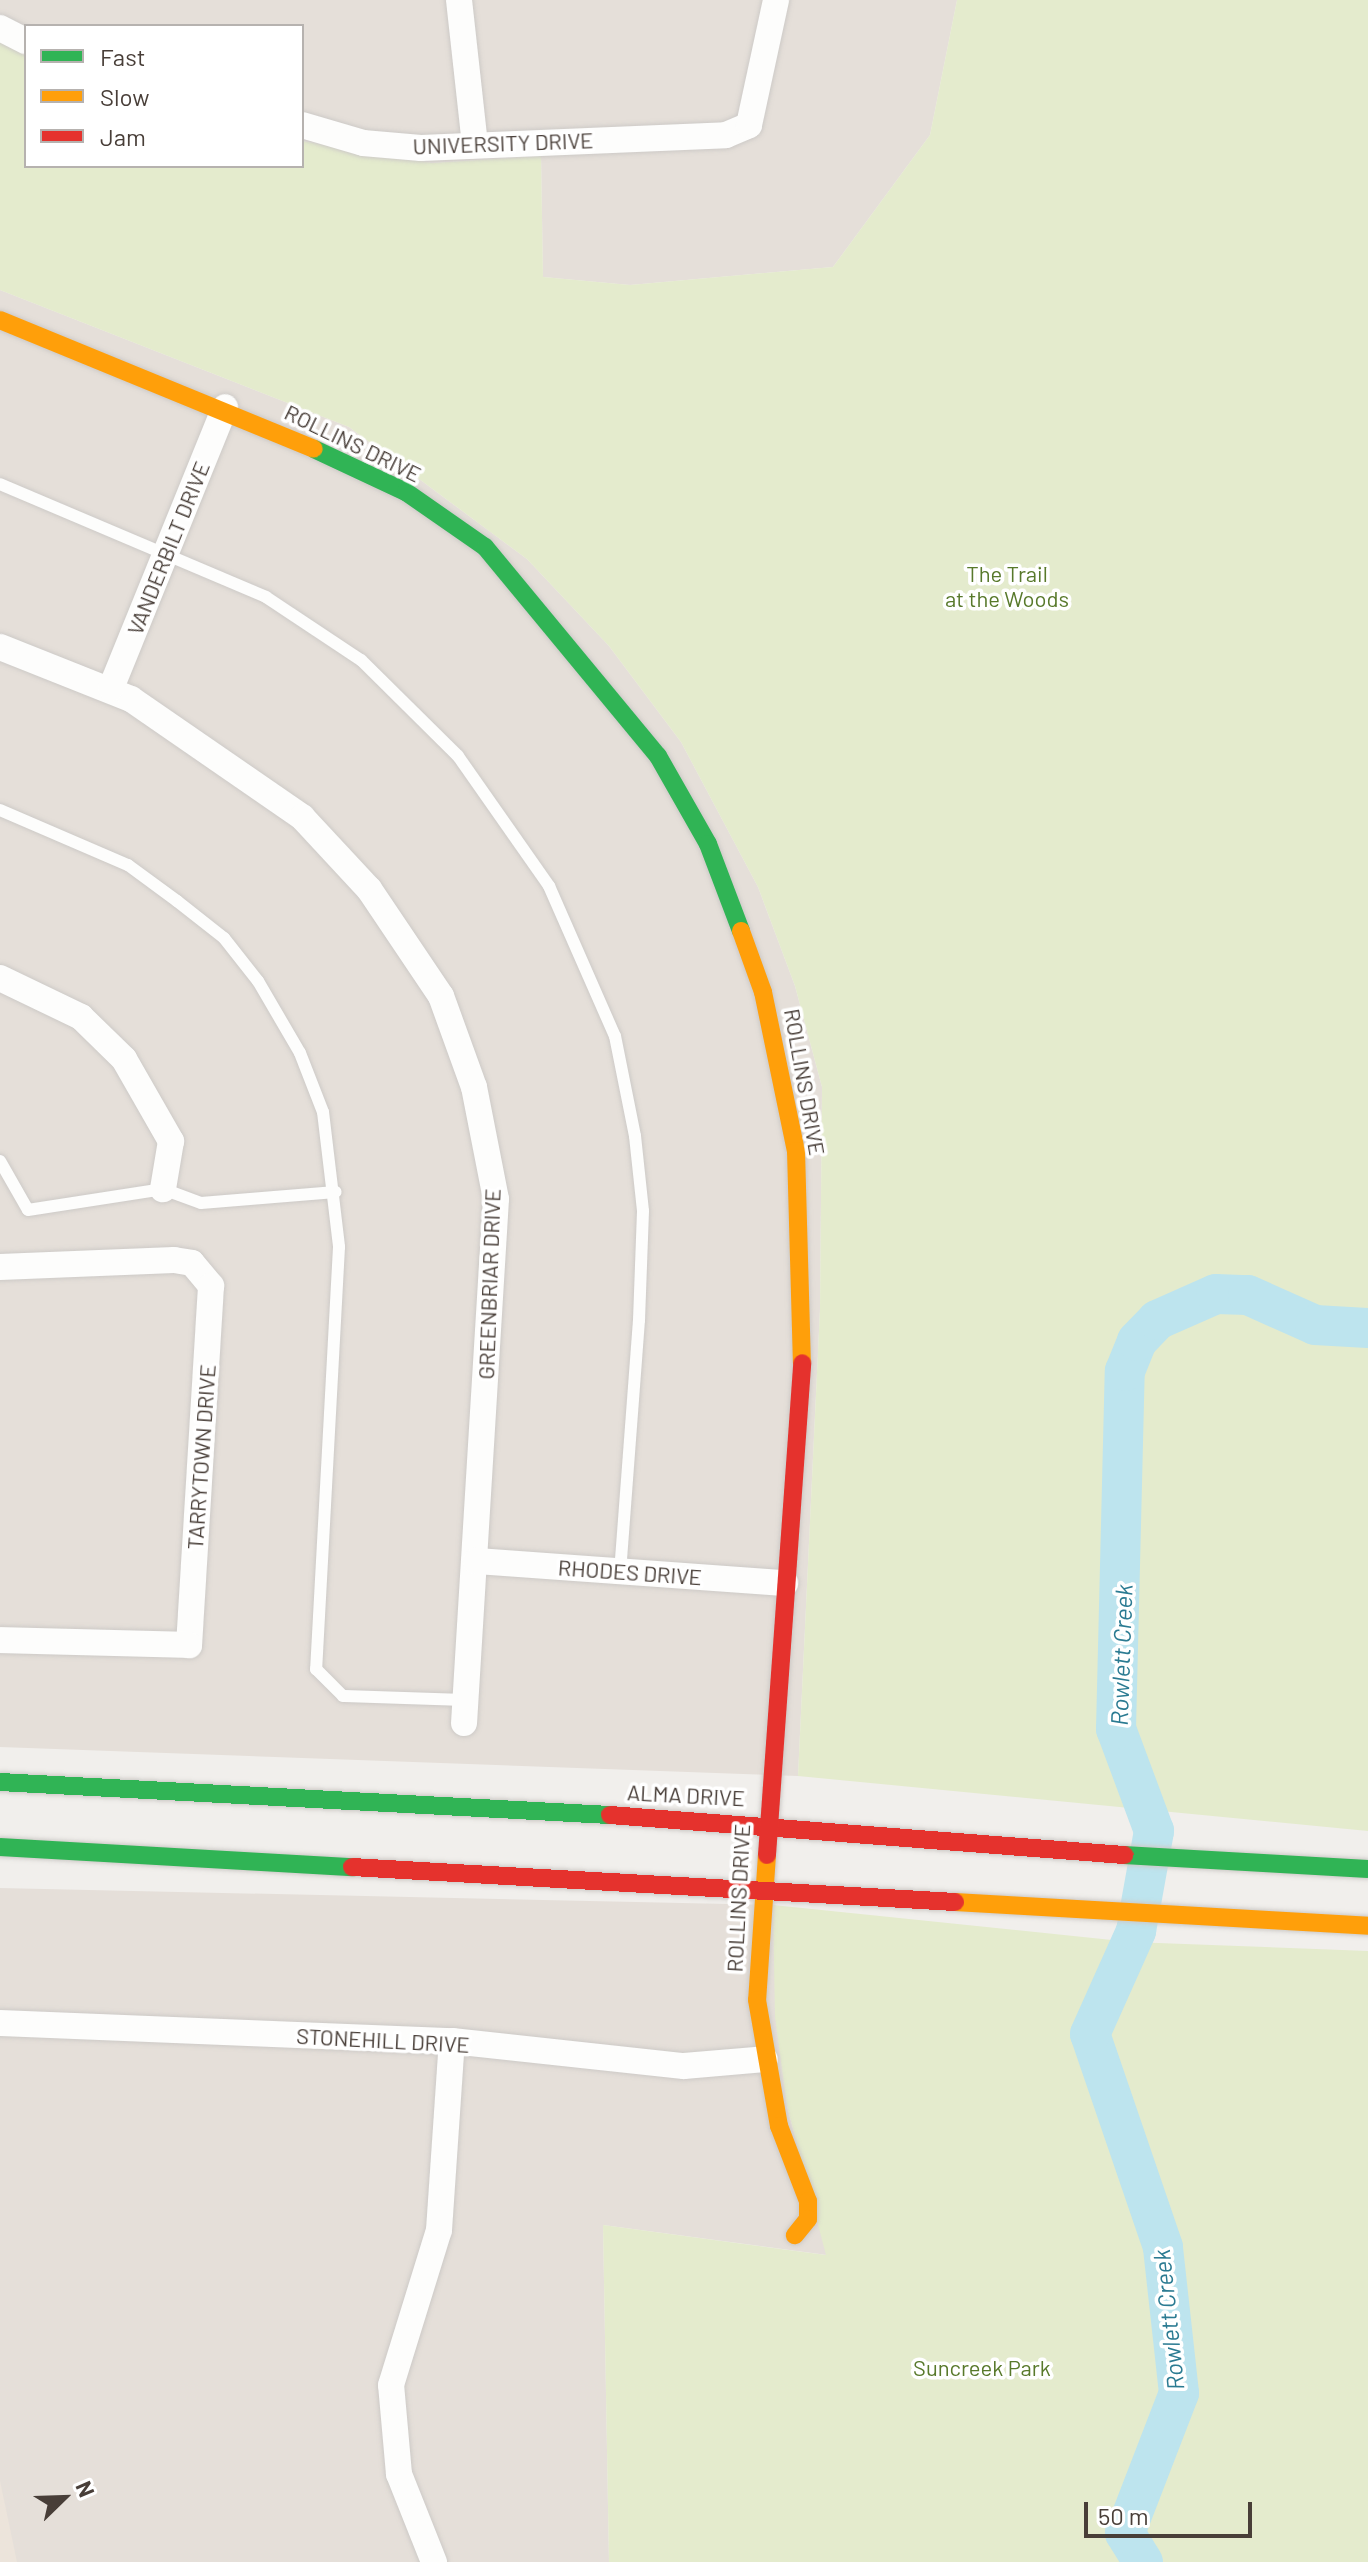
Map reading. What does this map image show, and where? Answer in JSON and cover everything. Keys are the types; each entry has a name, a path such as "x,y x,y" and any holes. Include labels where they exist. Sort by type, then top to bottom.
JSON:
{"main road":[{"name":"ROLLINS DRIVE","path":"0,320 225,407 406,492 485,547 658,756 708,844 763,992 796,1151 802,1375 766,1823 757,2000 779,2126 808,2201 808,2219 795,2235"},
{"name":"ALMA DRIVE","path":"0,1782 766,1823 983,1847 1368,1869"},
{"path":"0,1847 763,1888 1368,1926"}],"street":[{"path":"459,0 475,145"},
{"name":"UNIVERSITY DRIVE","path":"304,126 363,143 475,145 706,136 749,125 770,1"},
{"path":"0,28 24,40"},
{"name":"VANDERBILT DRIVE","path":"111,688 225,407"},
{"name":"GREENBRIAR DRIVE","path":"0,647 111,688 302,817 369,889 441,996 474,1087 496,1199 465,1711"},
{"path":"0,978 81,1017 124,1059 171,1141 163,1189"},
{"name":"TARRYTOWN DRIVE","path":"0,1267 174,1260 203,1271 211,1304 189,1645 0,1640"},
{"name":"RHODES DRIVE","path":"476,1561 785,1583"},
{"name":"STONEHILL DRIVE","path":"0,2023 452,2041 582,2060 684,2066 765,2059"},
{"path":"434,2562 399,2474 391,2385 439,2230 452,2041"}],"lane":[{"path":"0,484 167,550 266,597 361,660 400,697 506,817 586,962 615,1036 643,1211 619,1571"},
{"path":"0,810 128,865 224,938 300,1053 323,1112 336,1192 316,1669 343,1696 465,1711"},
{"path":"0,1161 28,1210 163,1189 201,1203 336,1192"}],"shaded area":[{"path":"0,0 957,0 930,135 833,267 630,285 543,277 541,156 432,163 304,141 304,24 24,24 24,50 0,39"},
{"path":"0,290 349,427 527,559 609,646 681,742 758,887 795,986 822,1087 820,1309 798,1776 0,1747"},
{"path":"0,1888 773,1905 787,2106 827,2255 603,2225 609,2562 0,2562"},
{"path":"0,2481 17,2562 0,2562"}],"green space":[{"name":"The Trail at the Woods","path":"957,0 1368,0 1368,1831 798,1776 820,1309 822,1087 795,986 758,887 681,742 609,646 527,559 349,427 0,290 0,39 24,50 24,168 304,168 304,141 432,163 541,156 543,277 630,285 833,267 930,135"},
{"name":"Suncreek Park","path":"773,1905 1131,1942 1368,1951 1368,2562 609,2562 603,2225 826,2255 787,2106 775,2017"}],"waterway":[{"name":"Rowlett Creek","path":"1143,2562 1125,2533 1179,2393 1163,2247 1090,2034 1136,1931 1154,1831 1116,1729 1125,1371 1137,1341 1157,1320 1216,1294 1248,1295 1315,1325 1368,1328"}],"traffic: fast":[{"path":"314,449 406,492 485,547 658,756 708,844 741,931"},
{"path":"0,1782 610,1815"},
{"path":"0,1847 352,1867"},
{"path":"1124,1855 1368,1869"}],"traffic: slow":[{"path":"0,320 314,449"},
{"path":"741,931 763,992 796,1151 802,1363"},
{"path":"767,1855 757,2000 779,2126 808,2201 808,2219 795,2235"},
{"path":"955,1902 1368,1926"}],"traffic: jam":[{"path":"767,1855 802,1363"},
{"path":"610,1815 1124,1855"},
{"path":"352,1867 955,1902"}]}
